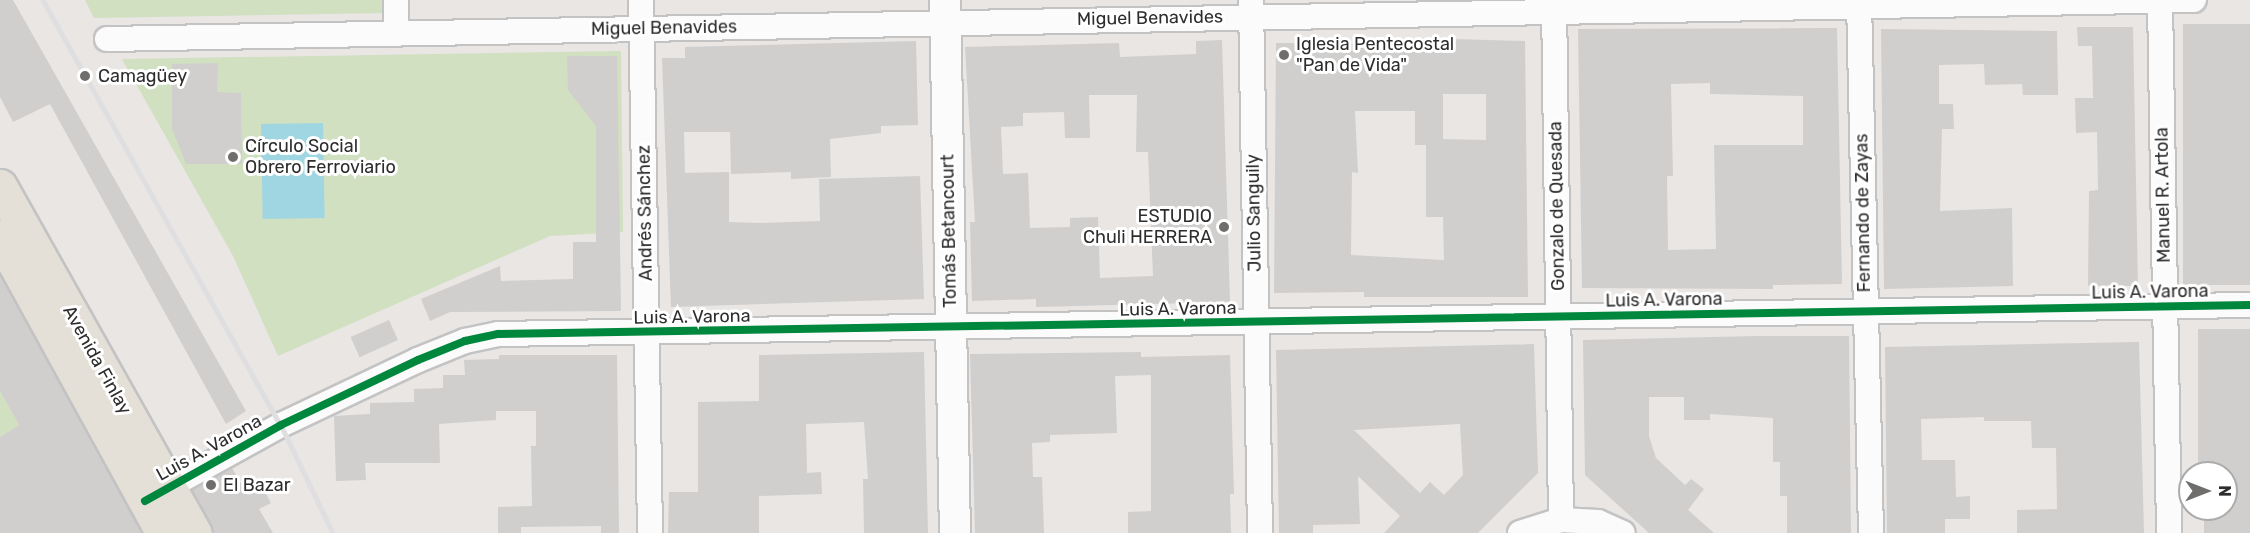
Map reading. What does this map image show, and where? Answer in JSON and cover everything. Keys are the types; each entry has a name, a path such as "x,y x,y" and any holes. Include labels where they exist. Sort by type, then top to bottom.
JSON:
{"main road":[{"name":"Avenida Finlay","path":"3,201 157,485 163,533"},
{"name":"Avenida Finlay","path":"0,237 157,485 195,533"}],"street":[{"path":"396,0 396,34"},
{"name":"Andrés Sánchez","path":"641,0 650,533"},
{"name":"Manuel R. Artola","path":"2160,0 2169,533"},
{"name":"Miguel Benavides","path":"107,39 641,29 945,11 2194,0"},
{"name":"Fernando de Zayas","path":"1859,4 1871,533"},
{"name":"Gonzalo de Quesada","path":"1554,5 1561,520"},
{"name":"Julio Sanguily","path":"1251,8 1260,533"},
{"name":"Tomás Betancourt","path":"945,11 955,533"},
{"name":"Luis A. Varona","path":"157,485 281,425 465,341 498,334 2250,305"},
{"path":"1520,533 1561,520 1598,522 1623,533"}],"green space":[{"path":"85,0 383,0 383,13 94,18"},
{"path":"621,51 623,232 550,236 278,356 233,256 122,59"},
{"path":"0,391 19,425 0,437"}],"water":[{"path":"323,123 325,218 263,219 261,124"}],"building":[{"path":"0,0 13,0 246,411 226,424 50,104 13,122 0,97"},
{"path":"2183,24 2250,24 2250,285 2183,285"},
{"path":"2077,27 2133,27 2138,286 2088,286 2089,191 2098,190 2097,132 2076,133 2075,98 2093,98 2092,46 2078,46"},
{"path":"1837,28 1842,284 1773,285 1773,289 1582,288 1578,29","holes":["1710,83 1710,94 1803,96 1803,145 1714,145 1716,249 1668,250 1667,176 1673,176 1671,84"]},
{"path":"1881,29 2057,31 2058,95 2023,95 2022,84 1985,85 1984,64 1939,65 1939,104 1953,104 1954,129 1942,129 1940,211 2012,208 2013,286 1884,289"},
{"path":"1366,39 1525,41 1528,297 1364,297 1364,292 1274,293 1276,43 1366,43","holes":["1443,94 1486,94 1486,140 1443,139","1355,111 1415,111 1415,145 1426,145 1426,217 1443,217 1444,260 1351,255 1352,172 1358,173"]},
{"path":"1222,40 1230,302 1036,307 1036,299 972,301 970,222 975,222 965,47 1119,43 1120,57 1196,54 1196,41","holes":["1089,95 1137,95 1136,152 1148,152 1153,276 1100,278 1098,217 1070,218 1070,227 1030,228 1028,173 1003,174 1001,127 1023,126 1023,113 1064,112 1065,138 1090,138"]},
{"path":"916,41 918,125 881,126 881,133 830,139 831,177 791,179 791,172 731,174 730,132 684,132 685,173 729,172 729,222 760,223 820,221 819,179 920,176 924,299 671,307 662,58 685,58 685,47"},
{"path":"567,56 617,56 621,311 450,312 430,321 421,299 500,266 501,281 573,279 573,242 596,242 596,126 568,90"},
{"path":"218,63 217,92 241,93 242,164 186,164 172,129 172,64"},
{"path":"0,276 142,533 0,533 0,437 19,425 0,391"},
{"path":"389,320 398,340 360,357 351,337"},
{"path":"2198,329 2250,329 2250,533 2204,533 2204,521 2238,521 2238,461 2198,461"},
{"path":"1849,336 1851,533 1787,533 1787,496 1780,496 1780,462 1773,462 1773,418 1710,414 1710,420 1684,420 1684,397 1649,397 1649,436 1656,458 1685,485 1691,479 1704,489 1688,510 1714,533 1649,533 1585,475 1583,340"},
{"path":"2139,342 2144,533 2017,533 2017,510 2057,509 2056,448 2032,448 2031,421 1984,421 1984,417 1921,419 1922,460 1955,460 1956,497 1970,496 1970,519 1945,519 1945,533 1887,533 1885,347"},
{"path":"1534,344 1538,473 1478,533 1384,533 1400,516 1358,476 1360,524 1313,525 1313,533 1279,533 1276,350","holes":["1460,424 1463,475 1444,495 1430,482 1420,493 1354,430"]},
{"path":"924,352 928,533 864,533 863,479 868,479 864,422 806,424 807,473 821,472 822,494 759,496 759,533 668,533 669,492 698,492 698,402 759,401 759,355"},
{"path":"1141,352 1141,357 1230,355 1234,494 1230,494 1231,533 1128,533 1128,512 1151,511 1151,375 1115,376 1117,433 1050,435 1050,442 1032,443 1033,477 1042,477 1044,533 975,533 970,354"},
{"path":"499,355 617,355 619,533 601,533 601,526 521,527 521,533 498,533 498,507 532,506 531,446 536,446 536,411 496,411 496,420 439,424 440,463 365,463 366,480 336,481 334,416 370,414 370,403 414,402 414,389 443,388 443,375 465,375 464,360 499,359"},
{"path":"232,468 248,495 263,488 271,503 259,509 273,533 214,533 192,490"}],"railway":[{"path":"43,0 281,425 333,533"}],"cycle path":[{"path":"145,501 281,425 418,360 465,341 498,334 2250,305"}],"place":[{"name":"Iglesia Pentecostal \"Pan de Vida\"","path":"1284,55"},
{"name":"Camagüey","path":"85,76"},
{"name":"Círculo Social Obrero Ferroviario","path":"233,157"},
{"name":"ESTUDIO Chuli HERRERA","path":"1224,227"},
{"name":"El Bazar","path":"211,485"}]}
